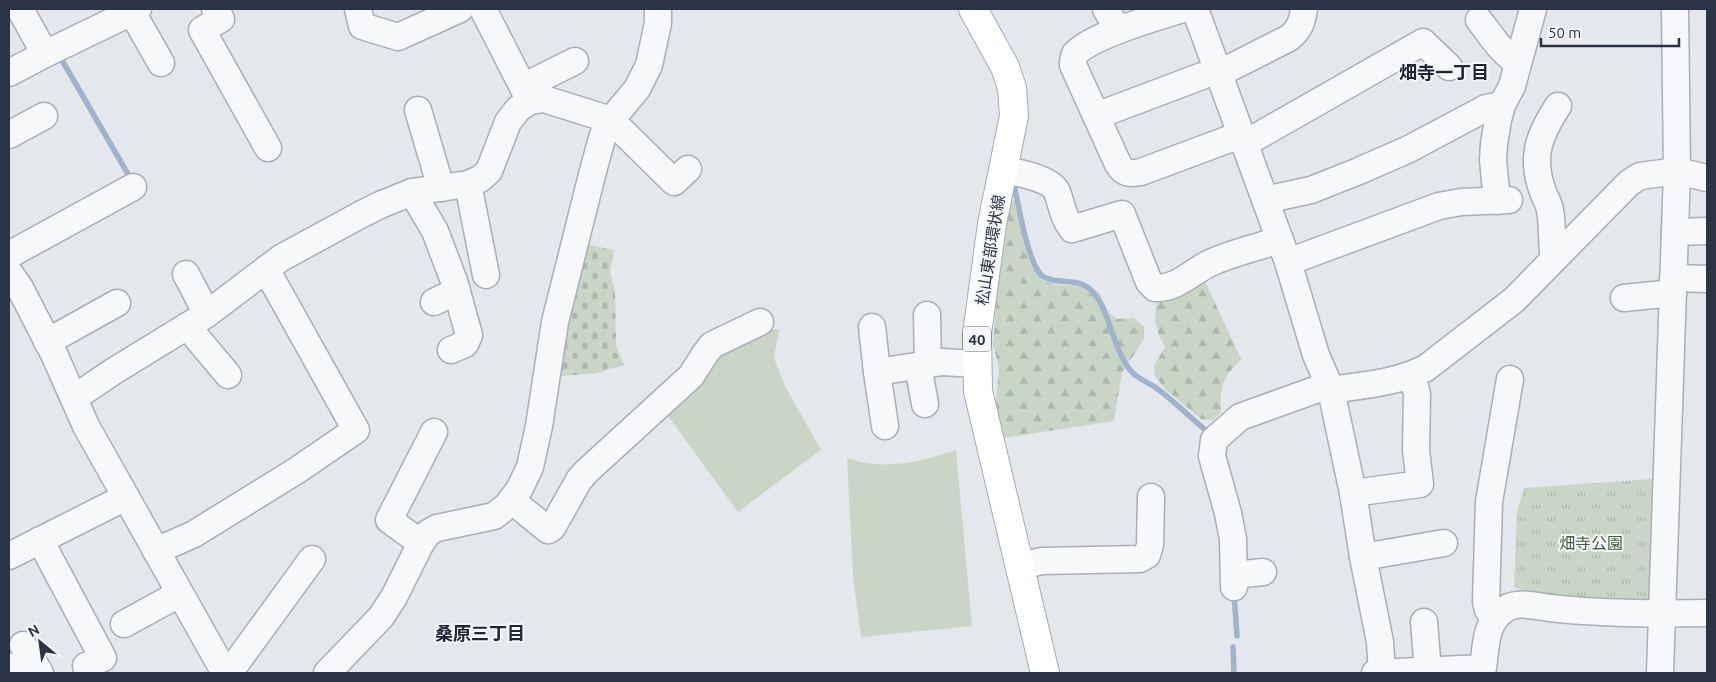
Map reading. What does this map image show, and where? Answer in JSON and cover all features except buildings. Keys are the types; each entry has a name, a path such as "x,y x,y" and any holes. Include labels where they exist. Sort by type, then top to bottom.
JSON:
{"main road":[{"name":"松山東部環状線","path":"973,9 1005,67 1012,88 1014,116 992,224 976,334 978,391 1020,566 1040,671"}],"street":[{"path":"20,9 45,54"},
{"path":"215,9 221,19 202,30 224,90 267,149"},
{"path":"358,9 362,26 398,37 460,9"},
{"path":"483,9 527,94 611,120 674,182 688,169"},
{"path":"327,673 381,617 394,597 428,533 437,528 494,516 511,500 520,488 530,467 555,322 582,210 604,135 618,109 637,88 649,65 658,23 658,9"},
{"path":"1382,673 1380,642 1363,558 1353,493 1330,388 1316,354 1284,251 1265,200 1236,140 1185,9 1112,19 1074,56 1072,65 1118,164 1122,171 1131,174 1236,140 1423,42 1450,67"},
{"path":"1096,116 1210,75 1289,38 1302,23 1304,9"},
{"path":"1003,169 1047,182 1056,189 1067,222 1072,229 1122,214 1149,282 1155,288 1173,286 1209,263 1284,251 1439,206 1461,202 1503,200 1494,144 1502,105 1512,86 1533,9"},
{"path":"1660,673 1677,171 1676,9"},
{"path":"9,73 135,10 161,64"},
{"path":"1479,20 1503,51 1518,62"},
{"path":"74,398 197,320 281,258 360,214 412,192 468,184 480,179 489,171 508,122 527,94 575,61"},
{"path":"1265,200 1311,190 1359,171 1409,150 1486,108 1502,105"},
{"path":"1554,259 1550,207 1542,192 1537,166 1537,146 1544,127 1558,106"},
{"path":"418,110 441,188"},
{"path":"9,135 44,116"},
{"path":"1263,572 1234,581 1233,540 1228,513 1212,456 1214,440 1240,418 1330,388 1399,379 1412,375 1438,359 1514,300 1629,184 1640,176 1677,171 1707,178"},
{"path":"468,184 486,275"},
{"path":"9,255 133,187"},
{"path":"412,192 435,231 445,254 468,335 465,344 451,350"},
{"path":"1674,232 1707,231"},
{"path":"156,551 194,534 296,471 356,430 266,269"},
{"path":"9,272 20,288 48,342 86,426 225,673"},
{"path":"186,274 197,320 228,375"},
{"path":"1624,298 1707,279"},
{"path":"434,302 457,291"},
{"path":"48,342 117,303"},
{"path":"925,404 923,365 927,315"},
{"path":"511,500 548,530 552,528 579,480 691,376 712,345 760,322"},
{"path":"872,327 885,426"},
{"path":"878,372 942,362 976,364"},
{"path":"1353,493 1420,484 1416,450 1416,394 1412,375"},
{"path":"1494,618 1488,610 1486,602 1489,502 1503,393"},
{"path":"421,543 389,520 434,432"},
{"path":"9,556 126,497"},
{"path":"1020,566 1042,561 1140,559 1147,555 1150,545 1150,497"},
{"path":"40,540 103,658 86,666"},
{"path":"1363,558 1444,543"},
{"path":"229,673 312,559"},
{"path":"124,624 179,594"},
{"path":"1375,673 1467,671 1483,668 1488,630 1494,618 1506,608 1521,604 1569,610 1662,614 1707,613"},
{"path":"1424,622 1428,671"}],"green space":[{"path":"1015,201 1029,257 1038,274 1043,279 1049,283 1092,288 1100,295 1113,316 1118,319 1134,318 1144,327 1144,339 1122,373 1114,421 1002,438 995,411 999,368 993,344 999,266 1009,206 1011,202"},
{"path":"579,243 614,250 610,271 615,291 616,345 624,365 597,373 553,377"},
{"path":"1203,277 1241,359 1226,377 1221,394 1221,412 1213,420 1201,419 1165,389 1155,376 1154,366 1165,347 1156,326 1157,303"},
{"path":"779,329 774,358 785,386 821,450 738,512 665,412 713,355 763,330"},
{"path":"956,450 972,626 861,637 853,576 847,458 875,464 902,463"},
{"name":"畑寺公園","path":"1653,479 1650,604 1538,595 1514,587 1517,511 1524,488"}],"waterway":[{"path":"59,55 132,181"},
{"path":"1014,185 1028,246 1037,269 1042,276 1052,280 1078,283 1088,287 1103,309 1119,351 1132,373 1162,392 1210,434"},
{"path":"1234,594 1237,636"},
{"path":"1233,647 1234,673"}],"district":[{"name":"畑寺一丁目","path":"1444,72"},
{"name":"桑原三丁目","path":"480,633"}]}
